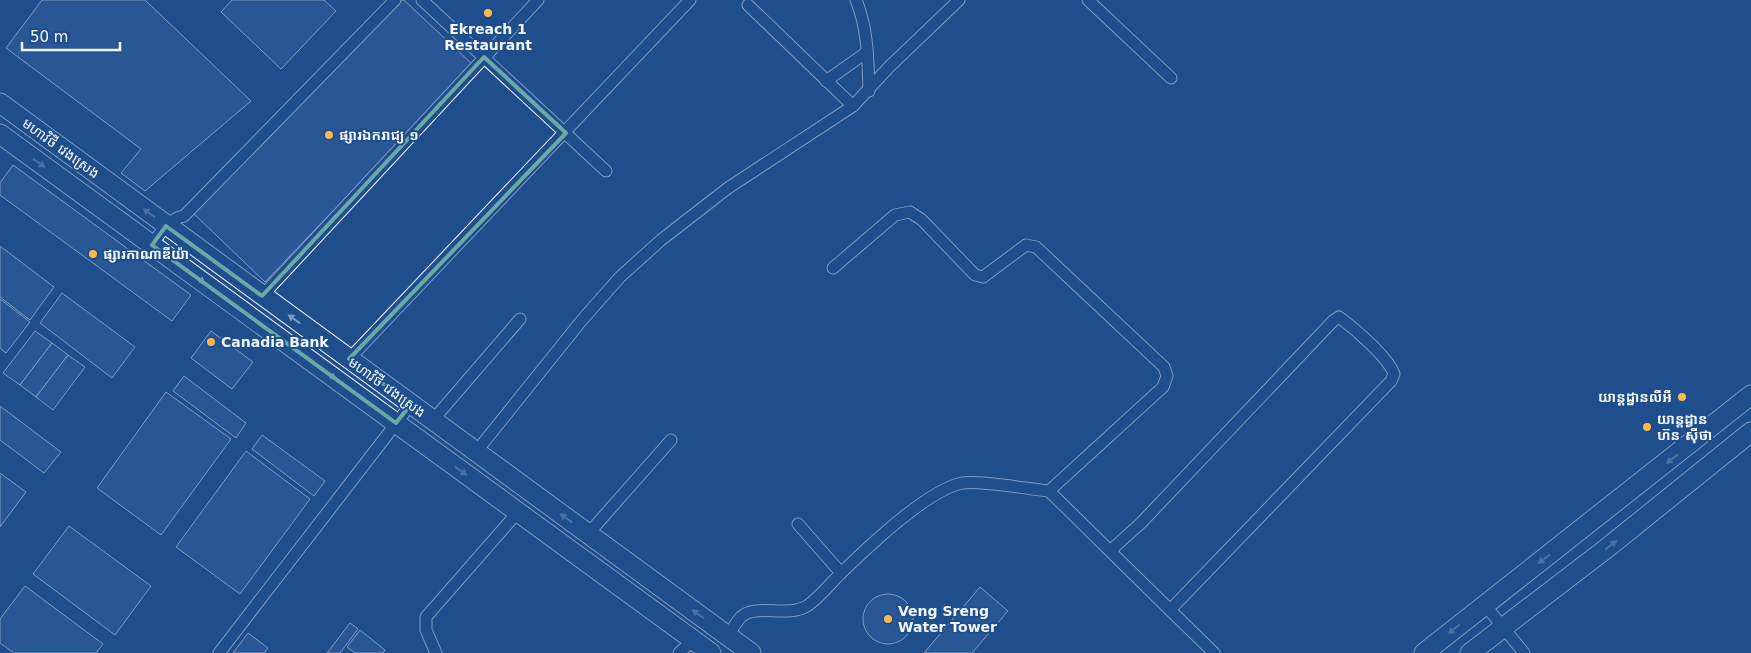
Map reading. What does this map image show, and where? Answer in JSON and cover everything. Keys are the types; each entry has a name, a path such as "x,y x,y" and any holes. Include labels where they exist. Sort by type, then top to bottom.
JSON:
{"main road":[{"name":"មហាវិថី វេងស្រេង","path":"0,103 751,653"},
{"name":"មហាវិថី វេងស្រេង","path":"0,134 711,653"},
{"path":"1424,653 1751,395"},
{"path":"1470,653 1606,548 1751,432"}],"street":[{"path":"152,245 166,226 175,218 184,216 395,0"},
{"path":"422,0 606,171"},
{"path":"262,296 538,0"},
{"path":"349,360 566,134 690,0"},
{"path":"856,0 862,15 867,52 869,91"},
{"path":"476,452 582,320 620,277 660,240 728,188 854,106 889,67 958,0"},
{"path":"1088,0 1171,78"},
{"path":"748,5 854,106"},
{"path":"826,81 867,52"},
{"path":"833,268 895,215 910,212 922,220 976,275 983,277 1026,245 1036,246 1164,367 1167,376 1162,387 1049,491"},
{"path":"1111,550 1141,523 1333,321 1339,318 1349,325 1383,358 1392,368 1394,374 1391,381 1170,610"},
{"path":"433,420 520,320"},
{"path":"219,653 410,404"},
{"path":"588,534 671,440"},
{"path":"728,636 741,617 750,612 797,611 808,605 910,512 953,486 973,483 1049,491 1214,653"},
{"path":"436,653 426,630 426,617 518,512"},
{"path":"798,524 841,573"},
{"path":"1485,605 1524,653"},
{"path":"679,653 693,640"}],"highlighted area":[{"path":"484,57 566,133 349,359 411,404 396,423 152,245 166,226 262,296"}],"building":[{"path":"42,0 145,0 251,101 145,191 121,173 141,149 6,48"},
{"path":"232,0 324,0 336,11 281,69 221,12"},
{"name":"ផ្សារឯករាជ្យ ១","path":"398,0 404,0 473,65 265,282 192,212"},
{"path":"13,165 191,295 172,321 0,195 0,183"},
{"path":"0,246 54,287 30,320 0,297"},
{"path":"62,293 135,347 112,378 40,323"},
{"path":"0,299 30,322 6,353 0,348"},
{"path":"35,331 52,343 20,385 3,373"},
{"path":"211,331 253,362 232,389 191,358"},
{"path":"52,343 68,355 36,397 20,385"},
{"path":"68,355 85,367 53,410 36,397"},
{"path":"184,376 246,423 236,438 173,391"},
{"path":"166,392 231,439 161,535 97,488"},
{"path":"0,406 61,452 44,473 0,440"},
{"path":"262,435 325,481 314,496 252,449"},
{"path":"246,451 310,499 240,594 176,547"},
{"path":"0,473 26,492 0,527"},
{"path":"69,526 151,586 115,635 33,574"},
{"path":"25,586 103,644 96,653 14,653 0,643 0,619"},
{"path":"980,587 1008,611 972,653 924,653"},
{"name":"Veng Sreng Water Tower","path":"888,594 897,596 908,605 913,619 911,628 902,639 888,644 879,642 868,633 863,619 865,610 874,599"},
{"path":"350,623 358,629 340,653 327,653"},
{"path":"360,630 385,650 383,653 355,653 347,647"},
{"path":"248,633 268,648 264,653 233,653"}],"place":[{"name":"Ekreach 1 Restaurant","path":"488,13"},
{"name":"ផ្សារឯករាជ្យ ១","path":"329,135"},
{"name":"ផ្សារកាណាឌីយ៉ា","path":"93,254"},
{"name":"Canadia Bank","path":"211,342"},
{"name":"យាន្ដដ្ឋានលីអី","path":"1682,397"},
{"name":"យាន្ដដ្ឋាន ហ៊ន ស៊ីថា","path":"1647,427"},
{"name":"Veng Sreng Water Tower","path":"888,619"}]}
